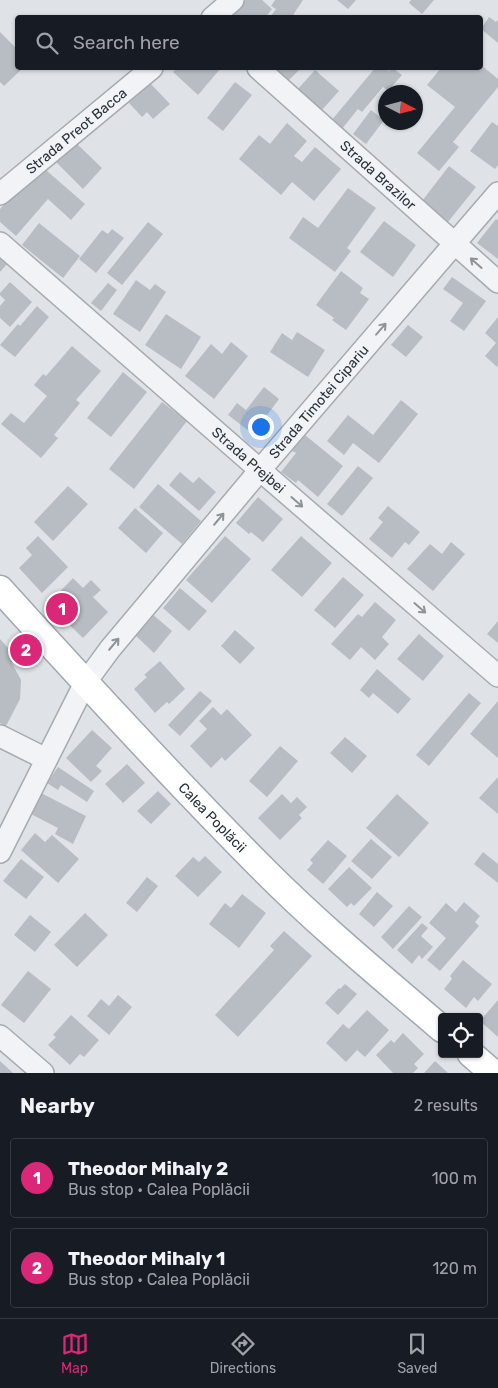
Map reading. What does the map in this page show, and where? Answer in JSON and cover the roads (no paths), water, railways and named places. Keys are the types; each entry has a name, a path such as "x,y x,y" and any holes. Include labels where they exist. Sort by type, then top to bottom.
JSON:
{"main road":[{"name":"Calea Poplăcii","path":"0,589 85,683 267,873 314,917 438,1026"},
{"path":"476,1058 493,1073"}],"street":[{"path":"216,15 233,0"},
{"name":"Strada Preot Bacca","path":"0,194 150,70"},
{"name":"Strada Brazilor","path":"260,70 498,282"},
{"name":"Strada Timotei Cipariu","path":"0,852 85,683 110,649 260,470 498,193"},
{"name":"Strada Prejbei","path":"0,243 498,676"},
{"path":"0,736 46,759"},
{"path":"0,1036 43,1073"}],"place":[{"name":"Theodor Mihaly 2","path":"62,609"},
{"name":"Theodor Mihaly 1","path":"26,650"}]}
